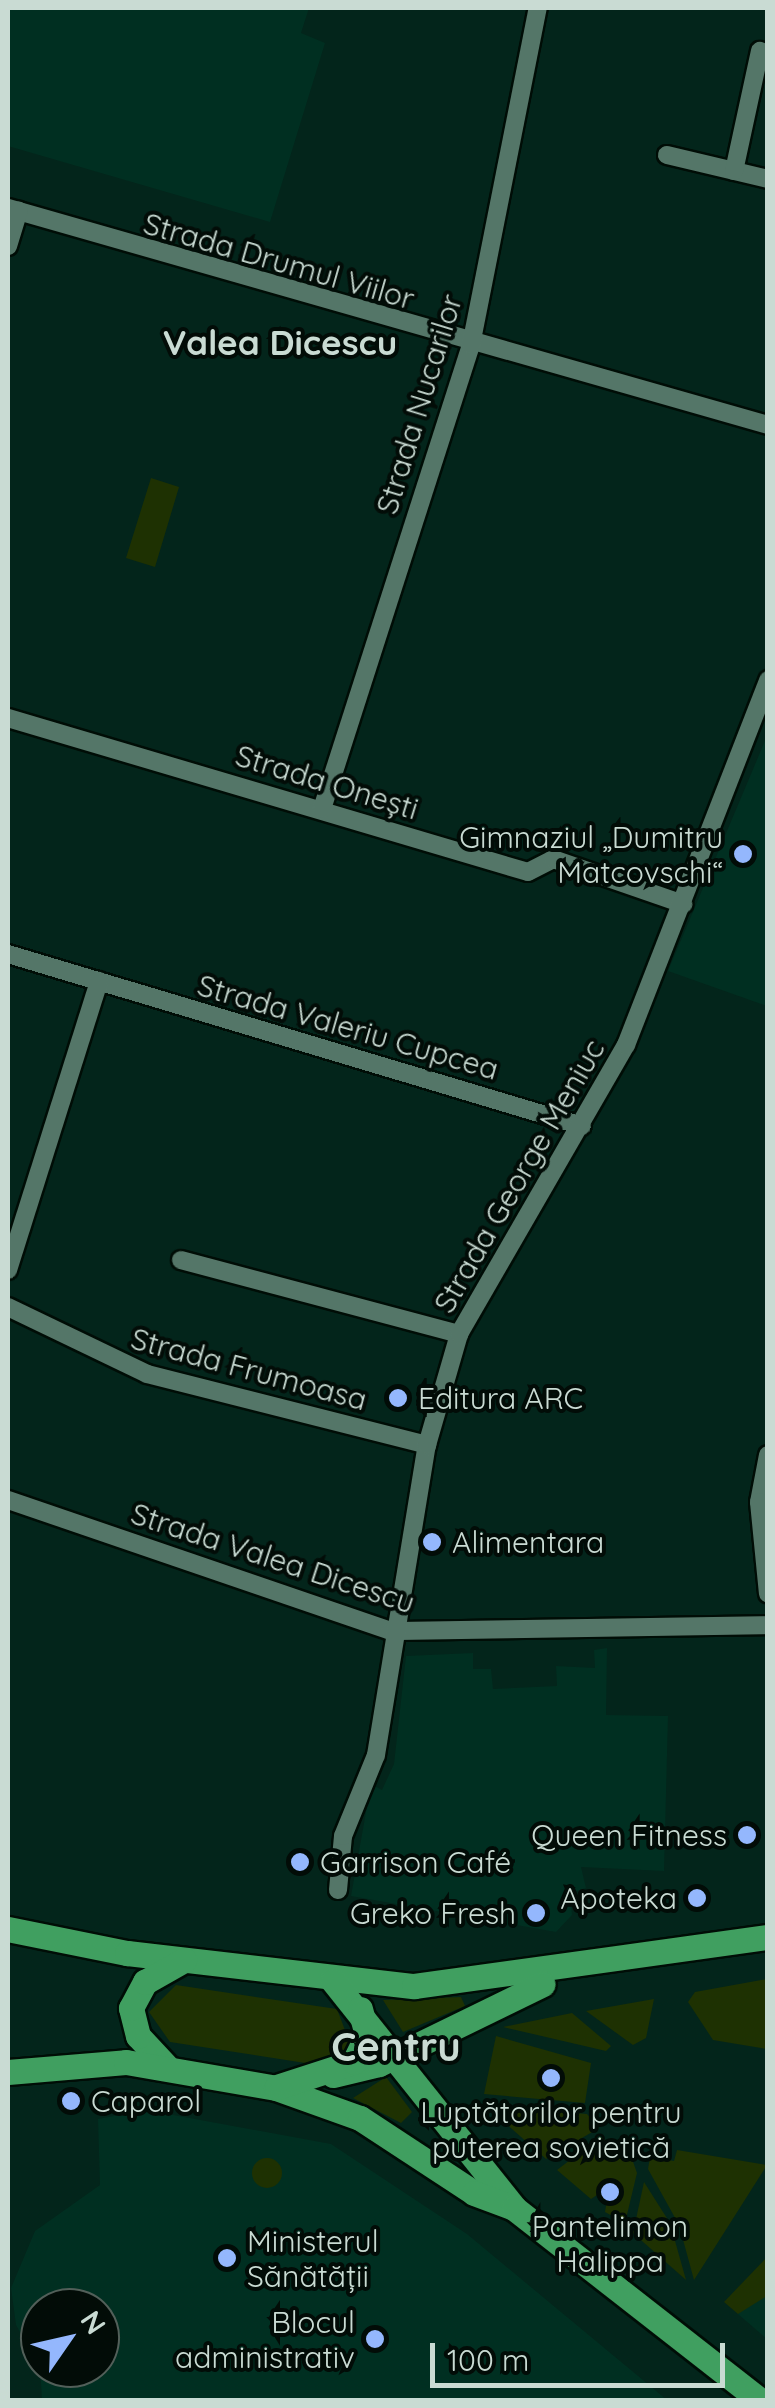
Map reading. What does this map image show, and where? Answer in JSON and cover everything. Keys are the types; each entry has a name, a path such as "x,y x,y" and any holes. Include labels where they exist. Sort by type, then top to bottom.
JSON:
{"main road":[{"path":"8,1930 332,1981 449,1984 586,1968 768,1937"},
{"path":"167,2067 138,2036 131,2008 156,1973 189,1958"},
{"path":"276,2088 333,2076 396,2054 586,1968"},
{"path":"332,1981 359,2004 514,2208 760,2400"},
{"path":"333,2076 365,2045 359,2004"},
{"path":"8,2072 90,2061 167,2067 276,2088 384,2130 474,2193 514,2208"}],"street":[{"name":"Strada Nucarilor","path":"322,808 472,345 538,8"},
{"path":"734,171 760,50"},
{"path":"667,155 768,179"},
{"name":"Strada Drumul Viilor","path":"13,210 472,345 768,426"},
{"path":"8,246 13,210"},
{"name":"Strada George Meniuc","path":"338,1890 344,1836 376,1755 391,1631 427,1446 459,1334 582,1126 683,904 768,680"},
{"name":"Strada Onești","path":"8,718 528,872 553,859 683,904"},
{"name":"Strada Valeriu Cupcea","path":"8,954 582,1126"},
{"path":"8,1270 98,981"},
{"path":"182,1260 459,1334"},
{"name":"Strada Frumoasa","path":"8,1306 147,1374 427,1446"},
{"path":"768,1454 759,1502 768,1594"},
{"name":"Strada Valea Dicescu","path":"8,1500 391,1631 768,1625"}],"shaded area":[{"path":"8,8 309,8 301,33 325,43 270,222 8,146"},
{"path":"151,478 179,487 155,567 126,558"},
{"name":"Gimnaziul „Dumitru Matcovschi“","path":"767,736 767,1006 668,971"},
{"path":"607,1648 606,1715 668,1716 664,1871 581,1867 586,1888 570,1893 572,1915 556,1932 351,1896 371,1784 382,1790 394,1764 406,1656 473,1653 473,1669 491,1669 493,1689 557,1686 556,1666 595,1668 594,1650"},
{"path":"767,1979 767,2049 713,2040 688,2002 695,1992"},
{"path":"176,1985 337,2009 351,2046 318,2065 170,2042 149,2012"},
{"path":"461,1997 465,2006 403,2032 383,2000"},
{"path":"654,1999 646,2038 633,2045 586,2011"},
{"path":"572,2013 611,2046 606,2051 503,2027"},
{"path":"496,2036 591,2063 585,2103 484,2094"},
{"path":"386,2077 412,2112 401,2123 353,2098"},
{"path":"486,2106 587,2114 599,2128 546,2159"},
{"path":"146,2110 331,2144 467,2234 667,2400 42,2400 41,2388 120,2388 120,2288 20,2288 20,2332 11,2288 35,2231 100,2185 98,2119"},
{"path":"600,2137 630,2153 637,2173 625,2223 605,2212 609,2187 591,2199 557,2170"},
{"path":"677,2150 767,2165 694,2280 679,2225 648,2169 650,2157 674,2161"},
{"path":"267,2158 278,2162 282,2173 278,2184 267,2188 256,2184 252,2173 256,2162"},
{"path":"644,2182 670,2223 686,2280 633,2233"},
{"path":"767,2257 767,2296 738,2314 724,2302"},
{"path":"754,2296 767,2296 767,2339 738,2314"}],"place":[{"name":"Gimnaziul „Dumitru Matcovschi“","path":"743,854"},
{"name":"Editura ARC","path":"398,1398"},
{"name":"Alimentara","path":"432,1542"},
{"name":"Queen Fitness","path":"747,1835"},
{"name":"Garrison Café","path":"300,1862"},
{"name":"Apoteka","path":"697,1898"},
{"name":"Greko Fresh","path":"536,1913"},
{"name":"Luptătorilor pentru puterea sovietică","path":"551,2078"},
{"name":"Caparol","path":"71,2101"},
{"name":"Pantelimon Halippa","path":"610,2192"},
{"name":"Ministerul Sănătății","path":"227,2258"},
{"name":"Blocul administrativ","path":"375,2339"}],"district":[{"name":"Valea Dicescu","path":"280,342"},
{"name":"Centru","path":"396,2046"}]}
